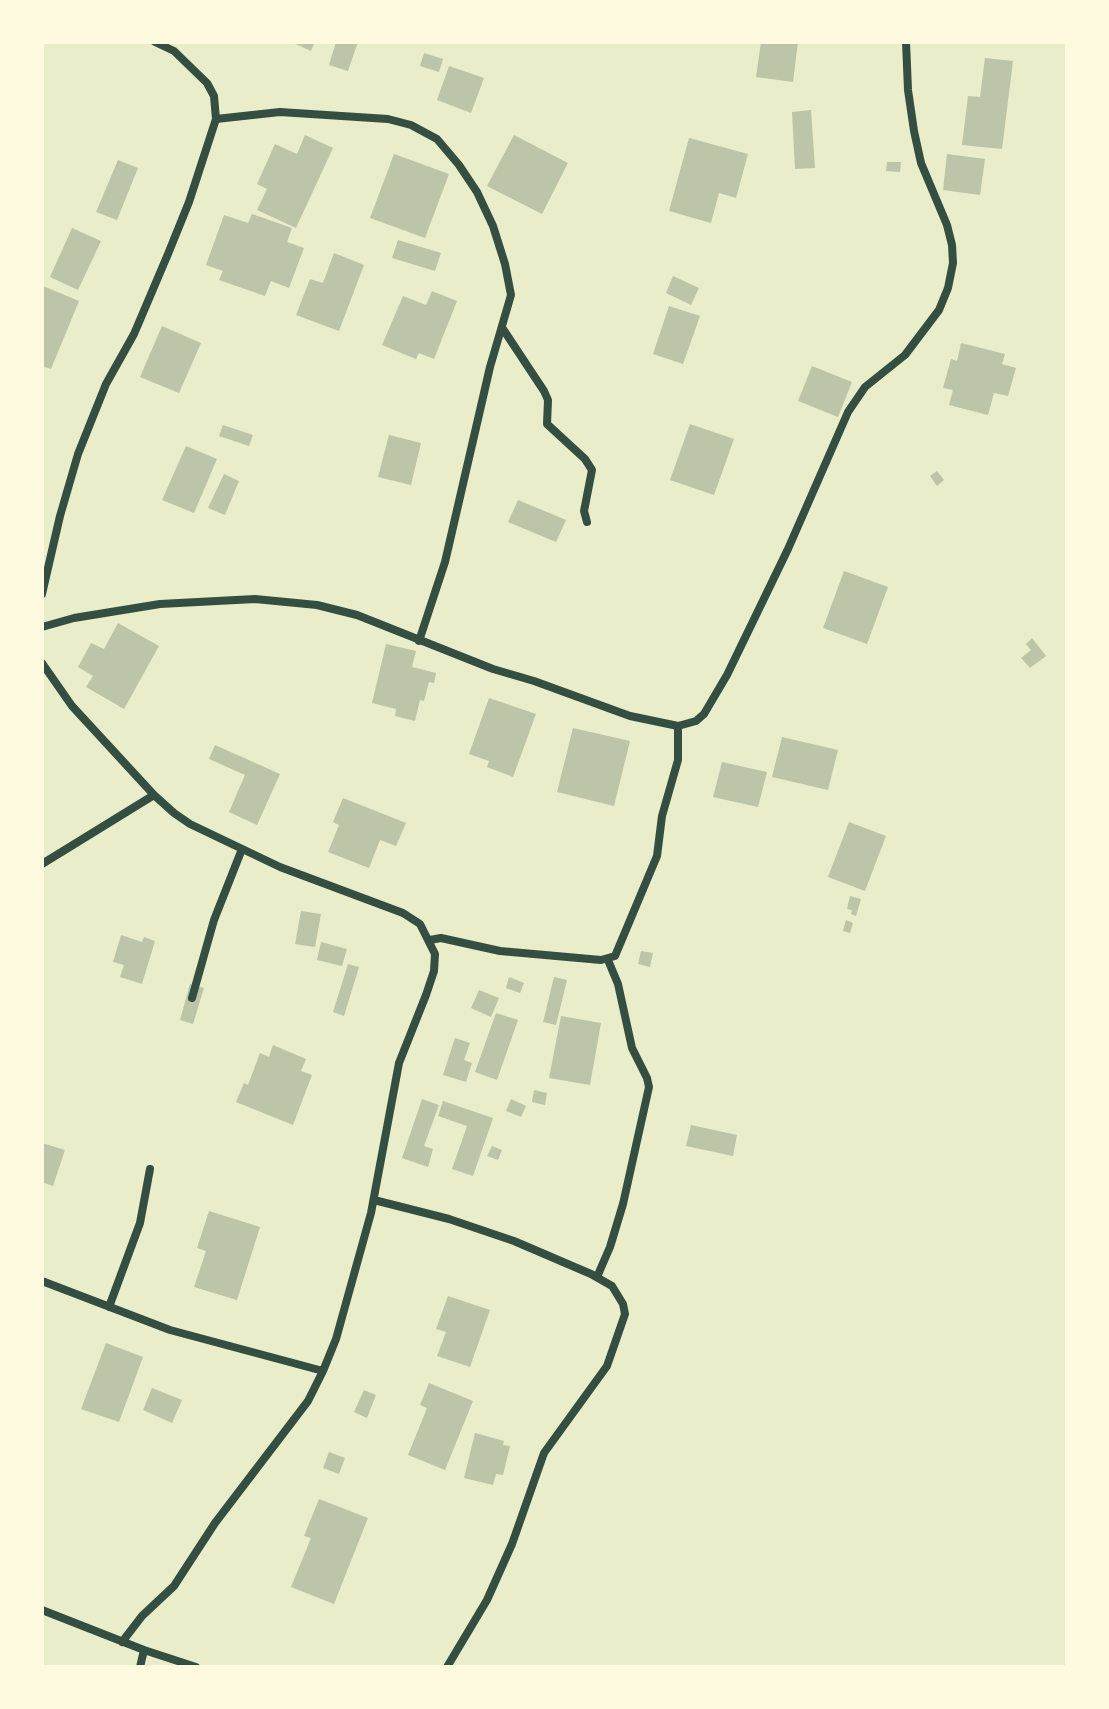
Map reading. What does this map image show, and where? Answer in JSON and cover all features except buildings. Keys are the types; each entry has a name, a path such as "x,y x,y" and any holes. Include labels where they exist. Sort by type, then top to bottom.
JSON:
{"street":[{"path":"42,594 78,454 106,384 134,334 168,254 216,119 214,96 207,83 174,51 155,42"},
{"path":"42,627 74,618 160,604 270,599 317,605 357,615 419,641 630,716 678,726 696,721 704,714 727,675 788,549 848,412 865,387 905,355 939,310 948,288 953,263 952,245 921,163 908,90 906,42"},
{"path":"216,119 280,112 388,119 411,125 437,139 477,192 497,238 511,295 490,367 445,562 419,641"},
{"path":"503,329 544,391 548,400 547,424 585,459 592,470 584,511 587,522"},
{"path":"42,663 72,706 154,795 190,824 344,893 403,913 420,924 435,954 434,971 399,1063 374,1200 336,1339 323,1371 308,1401 215,1523 174,1586 142,1616 122,1642"},
{"path":"430,940 441,938 500,951 608,960 615,956 657,856 662,816 678,760 678,726"},
{"path":"42,864 154,795"},
{"path":"192,998 214,920 242,849"},
{"path":"597,1277 623,1204 649,1087 629,1039 618,984 608,960"},
{"path":"109,1307 140,1223 150,1169"},
{"path":"374,1200 449,1219 597,1277 612,1286 625,1314 607,1366 544,1453 512,1544 487,1600 447,1667"},
{"path":"42,1281 170,1330 323,1371"},
{"path":"42,1610 196,1667"},
{"path":"140,1667 144,1650"}]}
